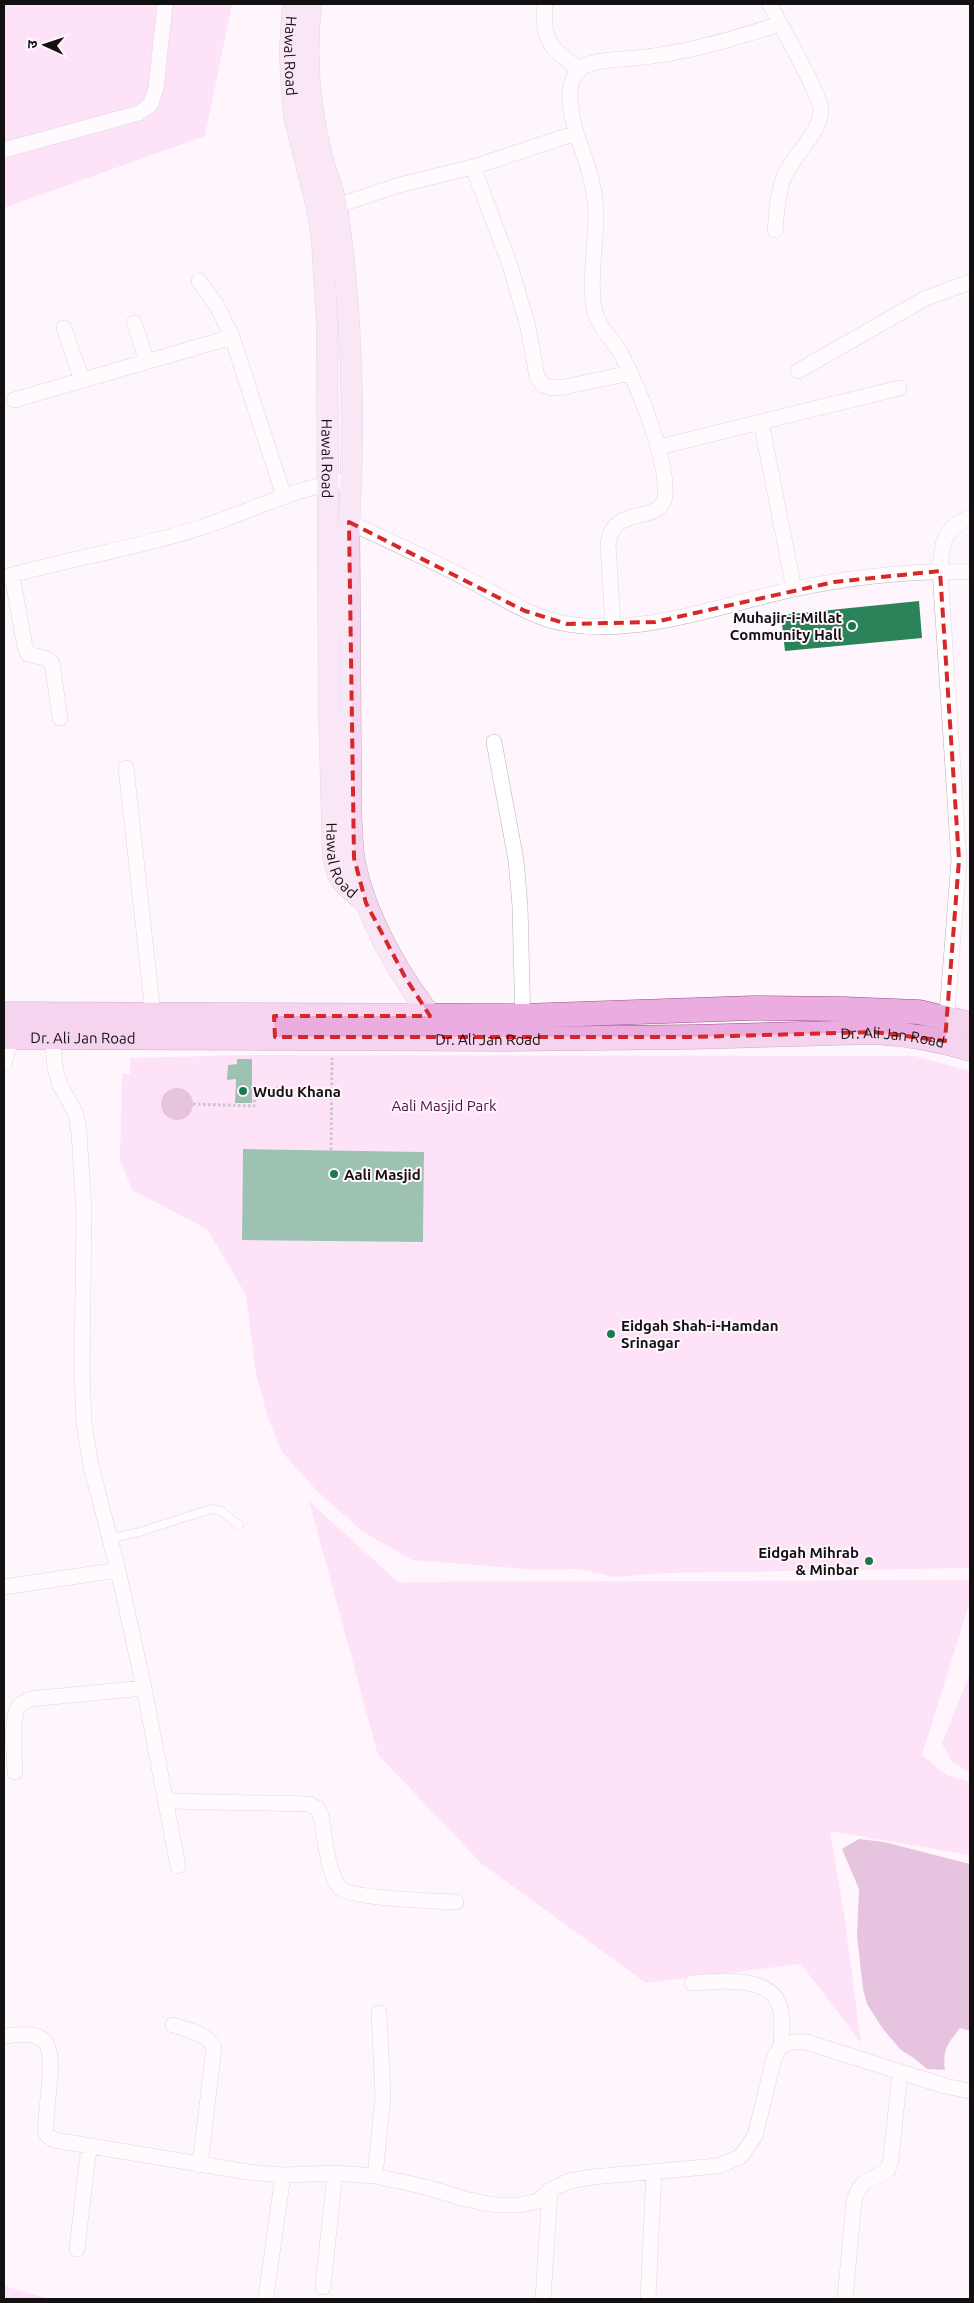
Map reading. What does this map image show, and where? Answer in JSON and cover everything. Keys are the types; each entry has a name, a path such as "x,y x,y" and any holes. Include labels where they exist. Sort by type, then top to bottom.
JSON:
{"main road":[{"name":"Hawal Road","path":"293,4 290,52 295,119 317,207 322,237 327,322 329,702 333,855 336,871 341,881 366,903"},
{"name":"Hawal Road","path":"311,4 308,31 308,73 312,113 322,158 336,206 346,295 351,406 349,522 351,816 354,858 366,903 401,970 430,1016 449,1038"},
{"name":"Dr. Ali Jan Road","path":"4,1014 153,1014 274,1026 333,1038 449,1038 523,1028 795,1008 897,1010 947,1017 970,1024"},
{"name":"Dr. Ali Jan Road","path":"8,1037 274,1026 430,1016 523,1028 702,1037 874,1032 903,1034 945,1041 970,1049"}],"street":[{"path":"4,150 139,114 151,104 156,88 161,30 166,4"},
{"path":"545,4 546,35 552,48 580,70"},
{"path":"770,4 814,89 821,110 816,128 784,177 778,202 775,230"},
{"path":"613,626 608,544 610,531 616,523 656,510 664,504 665,492 659,447 631,373 619,350 596,317 592,298 596,215 594,190 576,132 570,103 572,85 580,70 598,62 663,56 719,43 780,24"},
{"path":"336,206 399,185 473,167 576,132"},
{"path":"473,167 510,264 528,327 537,377 543,385 553,388 564,387 631,373"},
{"path":"199,281 217,306 232,337 284,496"},
{"path":"798,371 926,298 970,282"},
{"path":"134,323 147,361"},
{"path":"64,328 82,380"},
{"path":"14,400 232,337"},
{"path":"659,447 899,388"},
{"path":"761,422 794,589"},
{"path":"60,718 52,663 45,658 28,654 8,576 45,565 195,530 244,513 284,496 328,483 351,480"},
{"path":"945,1041 965,861 940,571 946,534 957,522 970,518"},
{"path":"349,522 472,581 525,611 567,624 613,626 655,622 794,589 834,582 940,571 970,572"},
{"path":"494,742 516,869 520,906 523,1028"},
{"path":"126,768 153,1014"},
{"path":"52,1036 57,1076 76,1114 79,1132 84,1212 82,1371 84,1423 91,1466 118,1570 144,1688 178,1866"},
{"path":"4,1063 8,1037"},
{"path":"4,1587 118,1570"},
{"path":"15,1772 14,1726 15,1715 19,1706 30,1699 144,1688"},
{"path":"166,1801 310,1804 318,1809 321,1816 334,1878 341,1889 351,1894 367,1896 456,1902"},
{"path":"4,2036 28,2034 43,2040 50,2050 51,2069 44,2121 46,2134 54,2140 200,2165 282,2175 335,2174 375,2176 495,2205 521,2205 538,2201 550,2190 569,2181 592,2177 718,2166 740,2157 755,2136 774,2058 781,2046 780,2010 777,1998 766,1990 750,1984 728,1980 692,1983"},
{"path":"375,2176 383,2096 379,2013"},
{"path":"173,2026 210,2040 214,2047 200,2165"},
{"path":"781,2046 793,2042 806,2042 900,2072 970,2091"},
{"path":"845,2299 854,2201 858,2188 867,2180 888,2170 891,2159 900,2072"},
{"path":"77,2249 89,2146"},
{"path":"648,2299 654,2172"},
{"path":"323,2287 335,2174"},
{"path":"266,2296 282,2175"},
{"path":"544,2299 550,2190"}],"lane":[{"path":"110,1538 136,1533 211,1509 221,1511 239,1526"}],"path":[{"path":"331,1150 333,1038"},
{"path":"192,1104 254,1106 255,1088 332,1090"}],"highlighted area":[{"path":"349,522 525,611 567,624 655,622 834,582 940,571 959,860 945,1041 874,1032 692,1037 275,1037 274,1016 430,1016 405,977 366,903 354,858"}],"green space":[{"path":"4,4 232,4 205,136 4,208"},
{"name":"Eidgah Shah-i-Hamdan Srinagar","path":"252,1055 915,1056 970,1071 970,1568 667,1573 615,1577 578,1569 539,1570 412,1560 362,1531 318,1492 282,1452 268,1418 256,1374 246,1295 207,1229 132,1190 120,1160 122,1074 130,1074 130,1058","holes":["237,1059 252,1059 251,1103 235,1103 236,1079 227,1080 228,1065 237,1064","161,1100 192,1109 182,1119 174,1119 162,1111","243,1149 424,1152 423,1242 242,1240"]},
{"path":"309,1501 398,1582 970,1580 970,1601 922,1755 948,1776 970,1782 970,1855 830,1831 844,1913 861,2043 801,1964 646,1983 482,1864 378,1755"},
{"path":"970,1673 970,1773 952,1762 942,1744"},
{"path":"4,2286 50,2299 4,2299"}],"shaded area":[{"path":"177,1088 183,1089 188,1093 192,1098 192,1110 188,1115 183,1119 177,1120 171,1119 166,1115 162,1110 161,1104 162,1098 166,1093 171,1089"},
{"path":"859,1839 884,1842 970,1864 970,2031 960,2028 949,2043 944,2057 945,2070 927,2069 901,2050 883,2029 867,2004 863,1989 857,1936 859,1889 842,1849"}],"building":[{"name":"Muhajir-i-Millat Community Hall","path":"919,601 922,638 785,651 781,615"},
{"name":"Wudu Khana","path":"237,1059 252,1059 252,1103 235,1103 236,1079 227,1080 228,1065 237,1064"},
{"name":"Aali Masjid","path":"243,1149 424,1152 423,1242 242,1240"}],"place":[{"name":"Muhajir-i-Millat Community Hall","path":"852,626"},
{"name":"Wudu Khana","path":"243,1091"},
{"name":"Aali Masjid","path":"334,1174"},
{"name":"Eidgah Shah-i-Hamdan Srinagar","path":"611,1334"},
{"name":"Eidgah Mihrab & Minbar","path":"869,1561"}],"park label":[{"name":"Aali Masjid Park","path":"444,1105"}]}
